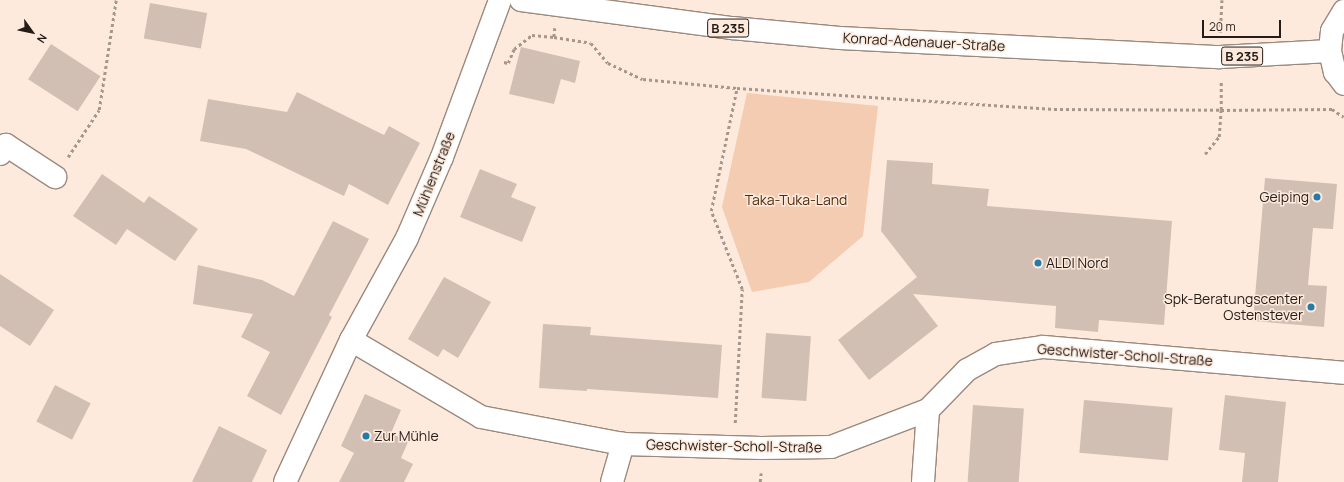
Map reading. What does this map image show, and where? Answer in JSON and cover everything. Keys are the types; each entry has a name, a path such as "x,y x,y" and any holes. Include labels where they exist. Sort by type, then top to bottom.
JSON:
{"street":[{"name":"Mühlenstraße","path":"285,482 351,340 407,238 442,157 478,55 500,0"},
{"name":"Konrad-Adenauer-Straße","path":"521,0 732,28 840,38 1220,57 1330,52"},
{"path":"1344,11 1332,31 1330,52 1335,72 1344,84"},
{"path":"0,154 6,145 55,177"},
{"name":"Geschwister-Scholl-Straße","path":"351,340 481,417 623,444 734,446 761,448 831,447 928,410 967,370 996,354 1043,346 1344,373"},
{"path":"923,482 928,410"},
{"path":"612,482 623,444"}],"path":[{"path":"55,177 99,110 116,0"},
{"path":"1205,154 1219,137 1221,110 1220,57 1222,0"},
{"path":"554,37 558,6"},
{"path":"478,55 508,63 514,49 532,35 592,43 608,63 643,79 737,88 1054,109 1332,109 1344,117"},
{"path":"734,446 742,289 712,211 737,88"}],"green space":[{"name":"Taka-Tuka-Land","path":"747,93 878,106 863,236 809,282 752,292 722,207"}],"building":[{"path":"150,3 207,13 201,49 144,38"},
{"path":"51,44 100,76 78,111 28,79"},
{"path":"521,47 580,61 575,83 561,79 554,104 509,94"},
{"path":"297,92 384,135 389,126 420,143 388,205 349,184 344,196 246,149 200,141 208,99 287,112"},
{"name":"ALDI Nord","path":"887,160 933,163 932,184 989,189 987,206 1172,221 1164,325 1099,320 1098,332 1055,328 1056,306 913,294 938,326 869,380 838,340 917,277 881,231"},
{"path":"480,169 517,184 511,197 536,207 522,242 460,217"},
{"path":"102,174 144,203 149,196 198,229 175,261 127,229 116,245 73,216"},
{"path":"1265,178 1337,184 1333,229 1313,228 1308,285 1327,286 1324,327 1253,321"},
{"path":"333,221 369,239 329,315 332,317 281,415 247,396 270,352 241,337 253,314 193,304 198,265 262,280 294,296"},
{"path":"0,274 54,310 30,346 0,326"},
{"path":"444,277 491,302 458,358 443,349 438,357 408,339"},
{"path":"543,324 591,327 590,335 722,345 718,398 587,389 587,391 539,388"},
{"path":"766,333 811,336 806,401 761,398"},
{"path":"55,385 91,403 72,440 36,422"},
{"path":"365,394 401,410 391,433 408,442 401,458 413,464 404,482 339,482 354,453 341,446"},
{"path":"1225,395 1286,402 1278,482 1242,482 1245,453 1219,450"},
{"path":"1084,400 1173,408 1168,461 1079,453"},
{"path":"973,405 1024,409 1019,482 968,482"},
{"path":"219,426 267,450 252,482 192,482"}],"place":[{"name":"Geiping","path":"1317,197"},
{"name":"ALDI Nord","path":"1038,263"},
{"name":"Spk-Beratungscenter Ostenstever","path":"1311,307"},
{"name":"Zur Mühle","path":"366,436"}]}
